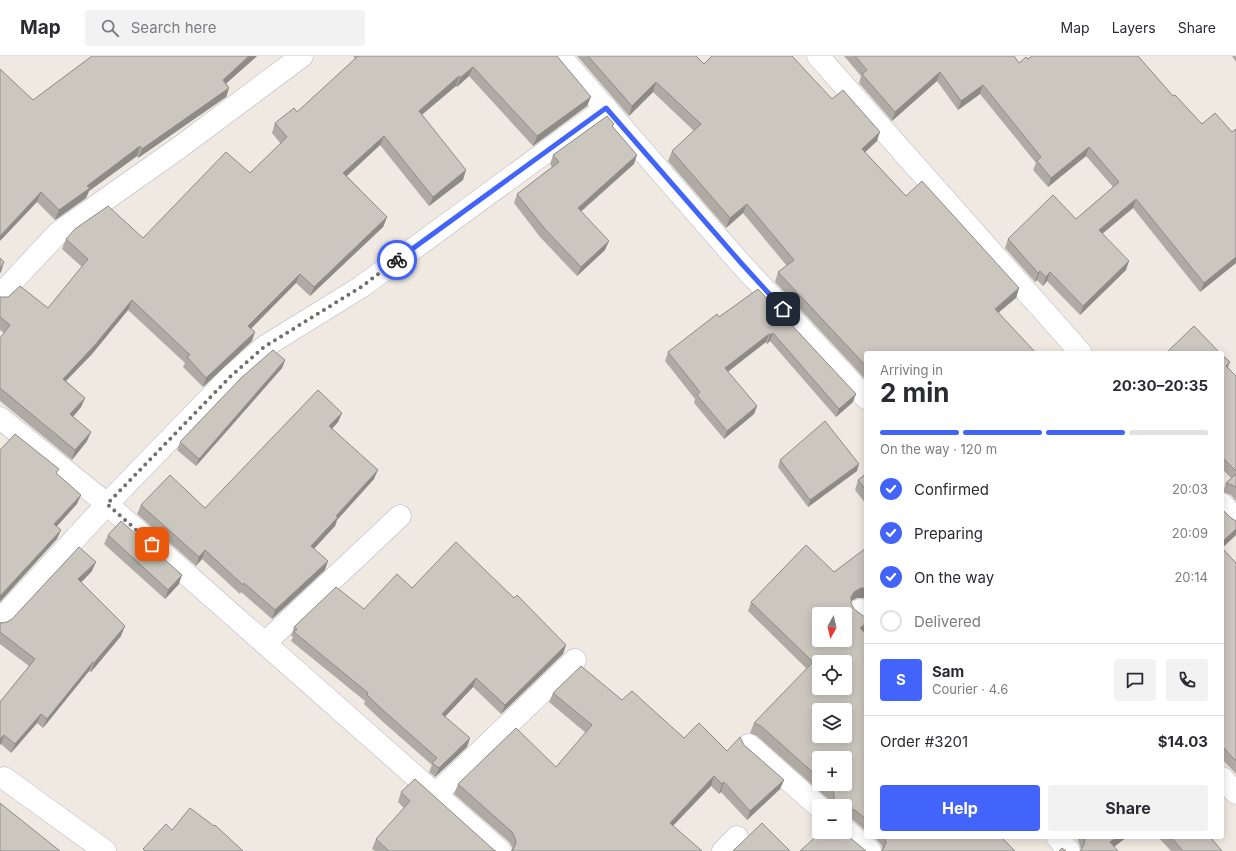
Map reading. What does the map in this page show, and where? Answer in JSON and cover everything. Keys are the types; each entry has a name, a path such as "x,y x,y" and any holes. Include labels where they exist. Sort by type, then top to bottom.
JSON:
{"street":[{"path":"0,295 58,234 180,147 302,56"},
{"path":"560,56 742,264 864,396"},
{"path":"818,56 1079,351"},
{"path":"0,620 107,504 230,377 264,347 361,287 606,108"},
{"path":"0,418 107,504 500,851"},
{"path":"1224,506 1236,519"},
{"path":"265,643 400,516"},
{"path":"436,794 575,660"},
{"path":"749,745 812,801"},
{"path":"4,778 105,851"},
{"path":"1224,780 1236,793"},
{"path":"852,836 870,851"},
{"path":"1059,839 1069,851"}],"building":[{"path":"92,56 249,56 223,80 229,88 142,149 140,146 87,186 90,188 59,210 41,192 0,236 0,69 33,100"},
{"path":"358,56 557,56 591,97 537,136 473,67 460,78 459,76 419,111 466,170 433,197 384,136 343,173 387,217 314,287 300,274 248,326 255,332 206,378 187,357 190,355 132,300 95,345 63,379 85,398 70,414 91,432 75,450 0,388 0,338 10,325 0,317 0,297 8,297 20,286 48,308 88,259 66,239 75,229 108,206 143,238 226,152 250,173 287,137 275,123 294,108 297,112"},
{"path":"588,56 696,56 704,64 712,56 792,56 832,99 843,90 880,132 862,149 906,196 922,181 1019,288 995,309 1034,351 864,351 864,364 778,272 794,260 747,204 730,218 672,151 701,124 656,82 632,106"},
{"path":"855,56 1014,56 1019,63 1026,57 1028,59 1032,56 1138,56 1173,96 1175,95 1202,124 1215,113 1232,132 1236,129 1236,257 1204,283 1136,199 1099,230 1129,261 1083,306 1050,272 1046,277 1040,271 1038,273 1008,239 1053,195 1076,219 1119,182 1089,147 1051,178 1037,161 1041,157 983,85 961,101 940,72 895,112 862,74 867,70"},
{"path":"607,116 614,124 612,126 637,155 578,208 609,241 581,267 544,228 517,194 559,162 553,155"},
{"path":"0,258 4,262 0,269"},
{"path":"758,289 856,394 839,409 773,333 770,335 769,334 725,368 757,406 727,431 697,395 700,392 668,352 717,314 719,317"},
{"path":"1194,326 1218,351 1168,351"},
{"path":"273,350 285,360 199,459 180,442 241,378"},
{"path":"1224,357 1230,362 1226,366 1236,376 1236,471 1224,459"},
{"path":"318,390 342,413 329,426 378,470 311,546 328,561 275,610 244,583 243,585 205,550 199,557 141,505 170,475 205,508"},
{"path":"825,421 859,464 810,500 780,460"},
{"path":"15,434 59,469 56,473 81,495 54,524 61,530 0,596 0,450"},
{"path":"1236,474 1236,488 1226,483"},
{"path":"864,476 864,488 858,480"},
{"path":"1224,511 1236,521 1236,529 1224,540"},
{"path":"121,521 182,575 168,590 108,535"},
{"path":"456,542 514,598 517,595 566,645 505,705 476,678 442,714 470,738 439,768 432,763 437,758 385,712 367,695 368,693 294,632 297,629 294,627 336,587 364,609 397,574 412,588"},
{"path":"806,545 834,572 864,550 864,588 854,592 851,597 851,603 854,609 864,616 864,625 860,628 864,632 864,817 852,809 852,799 834,799 832,791 852,791 852,751 812,751 812,772 761,726 754,723 812,663 812,695 852,695 852,655 812,655 812,661 751,602"},
{"path":"79,547 96,562 78,579 125,626 94,663 93,662 47,719 41,714 15,744 4,735 0,739 0,702 35,659 0,632 0,622 7,622 12,619"},
{"path":"1224,550 1236,563 1236,761 1224,748"},
{"path":"581,666 622,700 632,691 684,738 699,723 727,751 740,737 744,745 784,780 750,811 724,782 722,784 714,776 670,823 702,851 511,851 516,843 512,832 458,784 516,728 556,767 592,725 553,693"},
{"path":"415,779 495,851 389,851 376,839 410,801 401,792"},
{"path":"0,803 60,851 0,851"},
{"path":"190,808 214,826 215,825 243,851 145,851 143,849 166,824 172,830"},
{"path":"762,823 790,851 733,851"},
{"path":"813,839 851,839 866,851 800,851"},
{"path":"885,839 1003,839 1015,851 881,851 886,843"},
{"path":"1085,839 1115,839 1110,842 1118,851 1080,851 1084,845"},
{"path":"1173,839 1212,839 1222,851 1183,851"},
{"path":"1062,848 1066,851 1059,851"}],"way so far":[{"path":"152,544 107,504 230,377 264,347 361,287 397,260"}],"route":[{"path":"397,260 606,108 783,309"}]}
